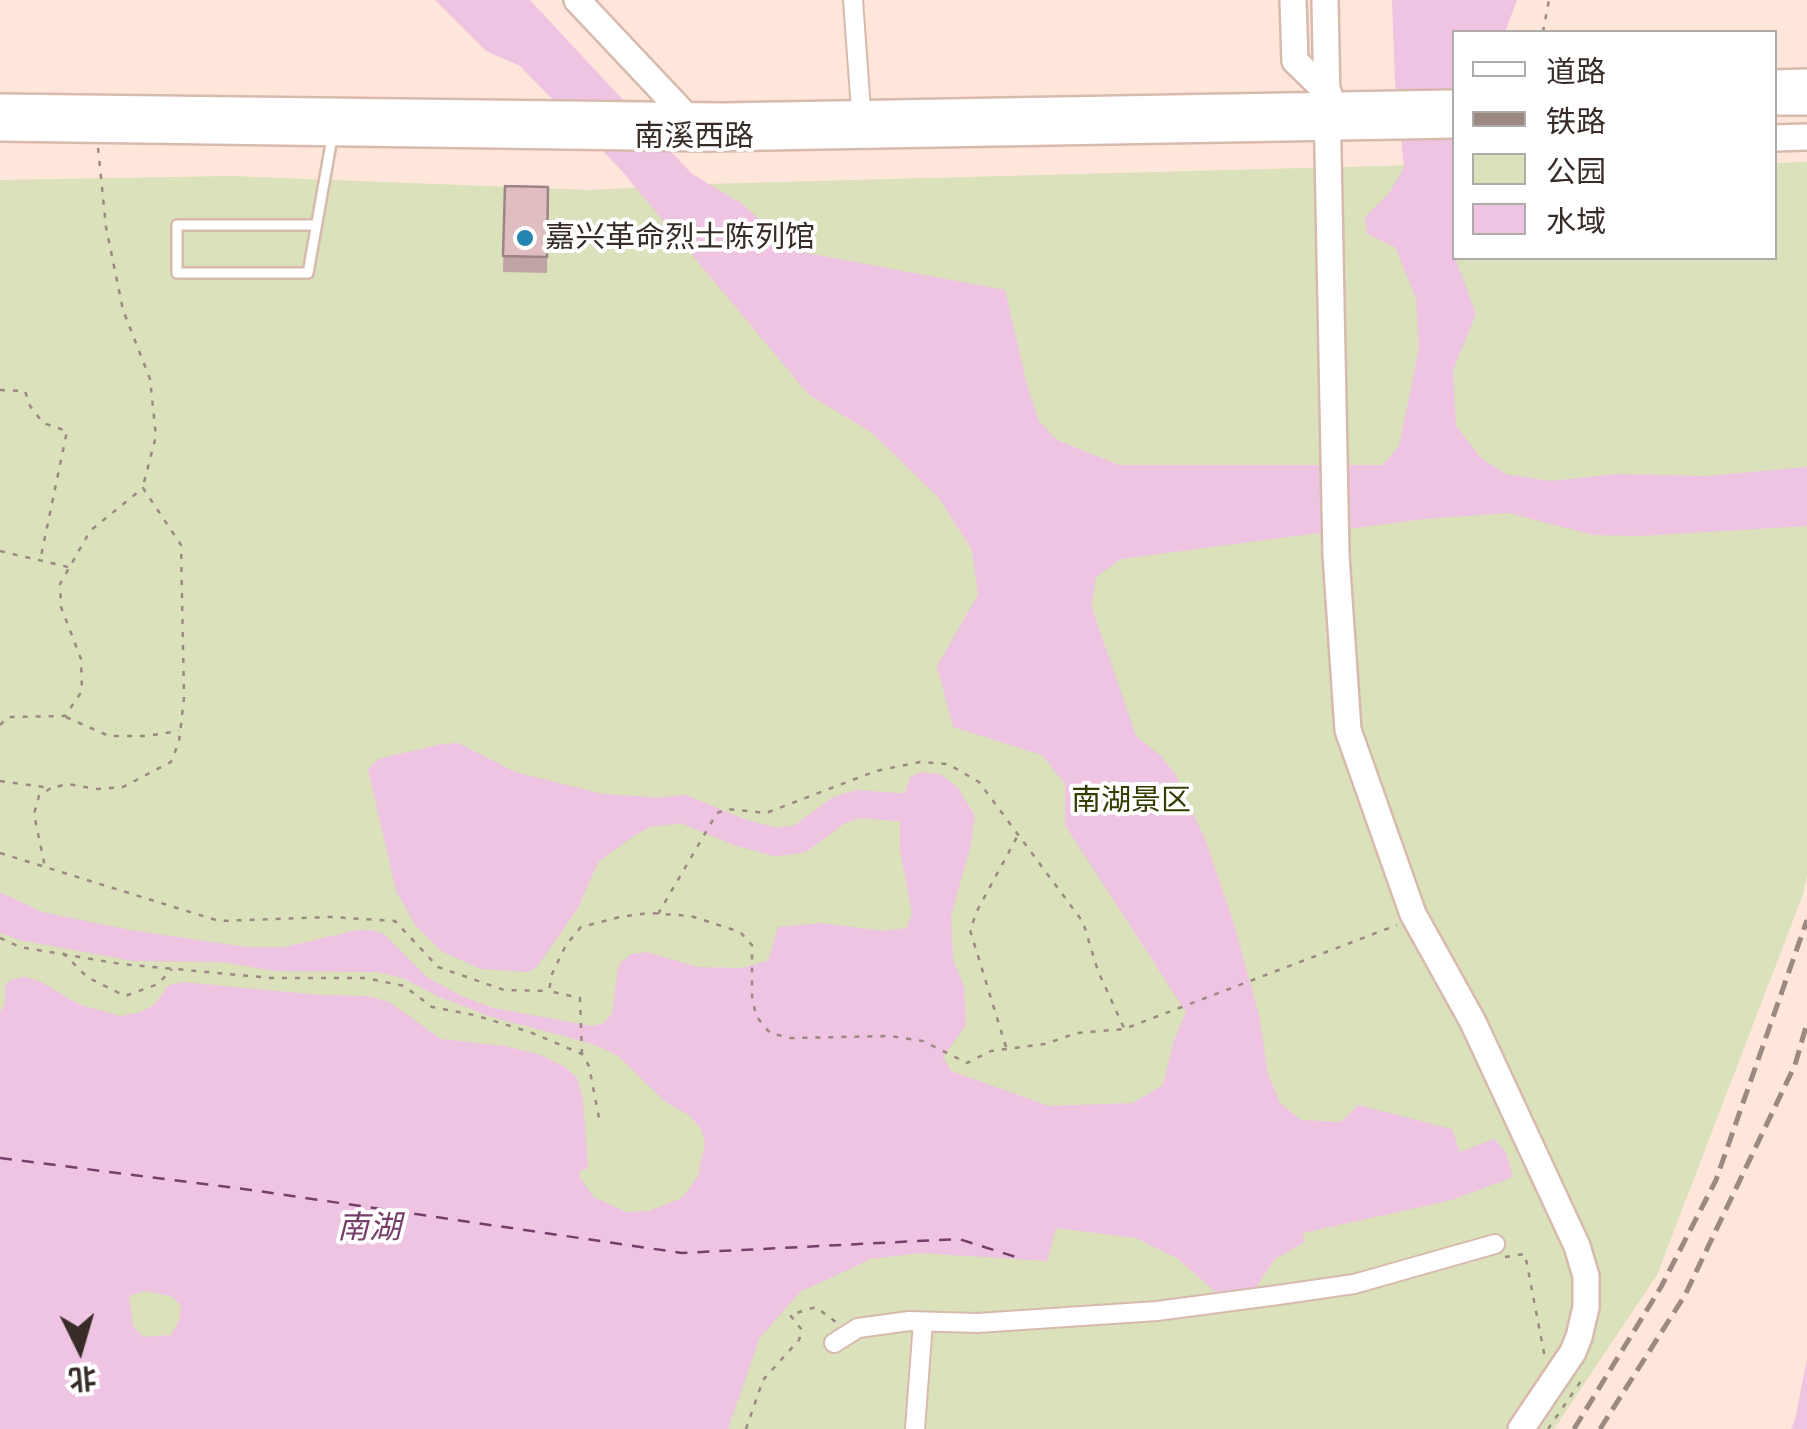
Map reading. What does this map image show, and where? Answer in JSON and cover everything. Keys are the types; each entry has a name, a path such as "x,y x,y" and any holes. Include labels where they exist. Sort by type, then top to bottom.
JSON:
{"main road":[{"path":"577,0 687,127"},
{"path":"1293,0 1295,61 1329,117"},
{"path":"1325,0 1336,554 1348,730 1415,918 1473,1022 1578,1246 1586,1276 1586,1307 1579,1338 1530,1428"},
{"path":"1777,83 1807,82"},
{"path":"1385,116 1452,93"},
{"path":"1777,102 1807,102"},
{"path":"1385,116 1452,103"},
{"name":"南溪西路","path":"0,108 334,121 561,136 687,127 1385,116"},
{"name":"南溪西路","path":"0,128 541,115 687,127"},
{"path":"1329,117 1385,116 1452,126"},
{"path":"1385,116 1452,142"},
{"path":"1777,123 1807,123"},
{"path":"1777,138 1807,138"}],"street":[{"path":"853,0 862,124"},
{"path":"842,1338 858,1328 1157,1311 1278,1295 1354,1284 1495,1244"},
{"path":"915,1429 923,1322"}],"lane":[{"path":"316,225 177,225 177,273 308,273 334,121"}],"path":[{"path":"1543,30 1548,0"},
{"path":"65,716 82,690 81,658 61,606 60,584 90,531 143,488 156,436 150,380 123,310 106,227 96,128"},
{"path":"0,390 25,390 30,406 43,423 67,431 40,560"},
{"path":"0,781 50,788 68,784 123,788 171,762 181,731 184,698 181,545 143,488"},
{"path":"0,551 69,568"},
{"path":"0,725 8,717 65,716 109,736 181,731"},
{"path":"658,914 717,814 728,809 766,813 876,771 920,762 948,764 979,782 1083,922 1098,971 1124,1029"},
{"path":"46,868 34,814 40,796 50,788"},
{"path":"1006,1048 970,930 1018,836"},
{"path":"0,854 219,921 331,917 395,921 438,967 504,990 549,991 580,998 582,1054 589,1066 599,1118"},
{"path":"549,991 552,974 566,945 581,927 620,917 692,916 740,932 752,945 756,1016 770,1033 790,1038 862,1036 923,1040 967,1063 991,1051 1046,1044 1077,1032 1124,1029 1415,918"},
{"path":"0,938 20,947 122,964 271,978 366,978 404,986 432,1007 512,1026 582,1054"},
{"path":"62,952 87,977 126,996 158,984 173,968"},
{"path":"1495,1244 1500,1258 1525,1254 1544,1358 1556,1366"},
{"path":"746,1429 763,1380 799,1340 802,1330 790,1315 816,1307 842,1338"},
{"path":"1530,1428 1582,1382 1569,1374"}],"green space":[{"name":"南湖景区","path":"1807,162 1807,876 1657,1275 1554,1429 0,1429 0,180 231,176 589,190 1452,164 1452,260 1777,260 1777,163"}],"water":[{"name":"南湖","path":"435,0 530,0 692,174 741,203 796,251 1005,290 1039,421 1057,440 1119,465 1383,465 1399,446 1419,348 1416,298 1395,247 1367,234 1365,217 1390,192 1404,167 1392,0 1517,0 1506,30 1452,30 1452,260 1456,260 1476,314 1453,370 1456,426 1482,459 1506,474 1550,481 1617,474 1706,476 1807,467 1807,526 1639,536 1594,535 1508,513 1424,519 1121,559 1096,577 1091,605 1136,736 1161,756 1175,774 1207,844 1234,924 1259,1015 1268,1074 1280,1103 1301,1120 1341,1122 1358,1105 1452,1129 1460,1152 1494,1139 1506,1152 1513,1177 1452,1200 1303,1233 1305,1242 1275,1259 1254,1290 1219,1295 1177,1258 1136,1238 1056,1228 1047,1261 919,1253 871,1259 800,1292 759,1339 728,1429 0,1429 0,1013 5,1003 5,986 10,980 25,977 41,982 78,1004 120,1016 154,1005 169,985 183,982 368,996 389,1002 441,1039 505,1046 541,1055 577,1078 583,1099 588,1168 580,1171 579,1177 594,1197 626,1212 649,1211 682,1198 698,1176 705,1143 701,1129 689,1115 667,1103 618,1056 593,1044 492,1017 403,978 377,972 274,971 222,962 133,961 20,940 0,933 0,892 42,912 246,947 285,947 371,930 384,934 428,978 462,996 493,1008 592,1026 604,1023 612,1013 618,970 621,962 632,954 646,952 698,967 740,968 768,961 778,927 821,923 884,931 907,928 912,913 900,850 900,809 910,777 921,772 942,775 958,788 975,816 951,916 953,959 964,987 966,1025 943,1057 951,1071 1049,1106 1133,1103 1163,1085 1173,1043 1186,1012 1065,825 1065,784 1042,755 953,727 937,666 978,595 972,550 938,497 871,432 809,395 621,170 520,66 486,51","holes":["145,1291 171,1296 181,1305 171,1335 144,1337 133,1326 129,1296"]},
{"path":"458,743 515,772 603,794 665,798 671,816 635,835 598,862 578,908 536,968 528,972 481,969 441,951 416,926 396,891 368,769 378,759"},
{"path":"1807,1359 1807,1429 1791,1429 1795,1420"}],"building":[{"name":"嘉兴革命烈士陈列馆","path":"505,186 548,187 547,257 503,256"}],"waterway":[{"path":"631,815 683,809 776,842 800,839 839,810 859,804 936,810"}],"ferry route":[{"path":"0,1158 682,1253 959,1239 1022,1259"}],"railway":[{"path":"1574,1429 1661,1287 1716,1180 1807,920"},
{"path":"1600,1429 1685,1295 1795,1065 1807,1023"}],"place":[{"name":"嘉兴革命烈士陈列馆","path":"525,238"}]}
